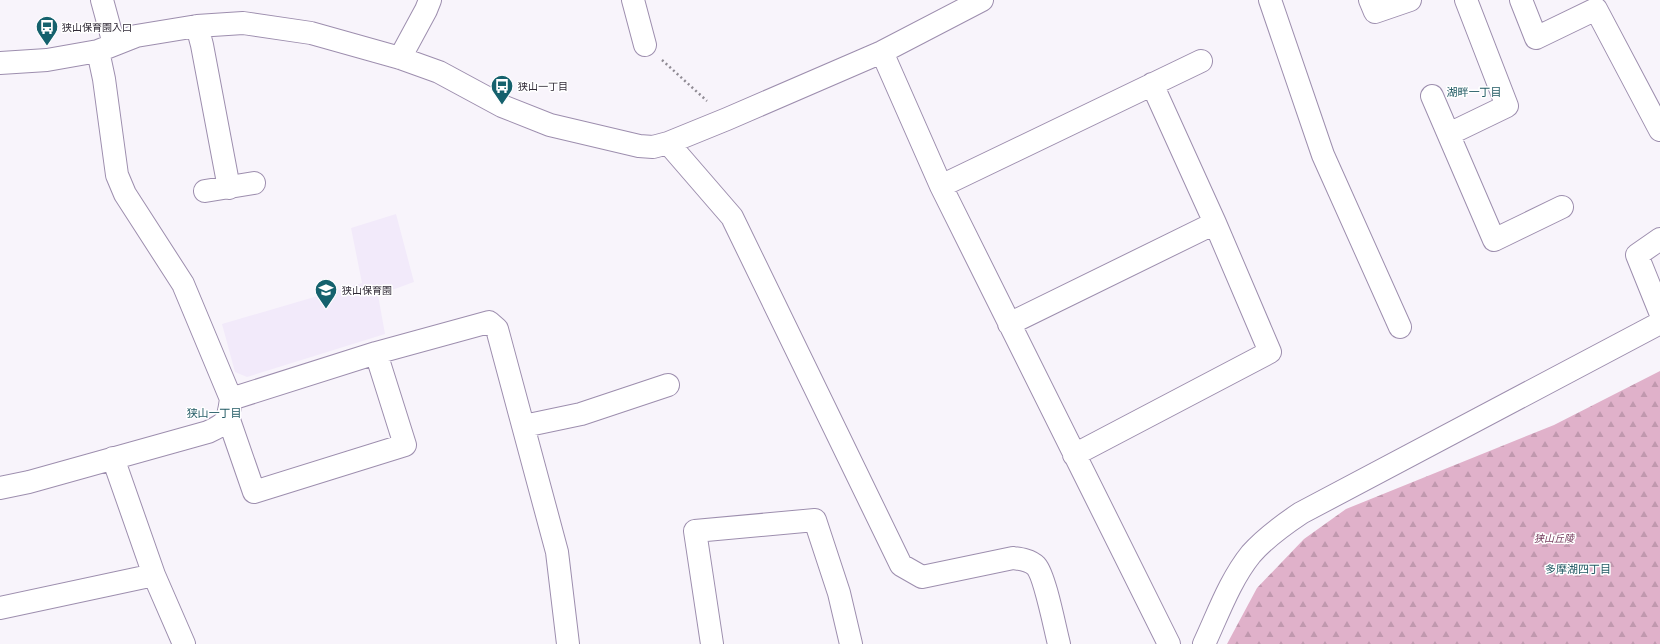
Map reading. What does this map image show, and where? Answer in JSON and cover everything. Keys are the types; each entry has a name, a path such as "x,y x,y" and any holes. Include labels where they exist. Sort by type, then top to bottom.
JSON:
{"street":[{"path":"102,0 106,47 104,79 117,175 125,194 183,284 230,408 254,492 405,445 376,353"},
{"path":"400,58 430,0"},
{"path":"633,0 645,45"},
{"path":"1270,0 1323,155 1400,327"},
{"path":"1370,0 1375,12 1410,0"},
{"path":"1449,134 1507,106 1466,0"},
{"path":"1521,0 1536,38 1596,9 1660,130"},
{"path":"0,63 48,60 106,47 136,36 198,26 243,23 311,33 400,58 439,72 502,106 550,124 638,146 653,147 668,143 727,119 882,52 978,1"},
{"path":"198,26 229,188"},
{"path":"882,52 942,186 1009,324 1169,644"},
{"path":"942,186 1201,61"},
{"path":"1074,455 1270,352 1215,223 1152,84"},
{"path":"1432,96 1494,240 1562,207"},
{"path":"668,143 732,217 901,565 922,577 1013,558 1027,560 1036,567 1043,582 1059,644"},
{"path":"205,191 254,183"},
{"path":"1009,324 1215,223"},
{"path":"1660,239 1636,255 1660,312"},
{"path":"0,488 29,482 208,432 220,427 230,408 376,353 489,322 497,329 557,552 568,644"},
{"path":"1204,644 1238,572 1252,554 1284,525 1301,513 1660,323"},
{"path":"524,426 581,414 668,385"},
{"path":"113,458 154,575 184,644"},
{"path":"712,644 695,531 815,520 840,594 851,644"},
{"path":"0,608 154,575"}],"path":[{"path":"645,45 727,119"}],"shaded area":[{"name":"狭山保育園","path":"396,214 414,282 378,295 385,334 247,377 235,372 222,324 362,283 351,228"}],"green space":[{"name":"狭山丘陵","path":"1660,371 1660,644 1227,644 1257,588 1304,539 1346,509 1554,425"}],"place":[{"name":"狭山保育園入口","path":"47,46"},
{"name":"狭山一丁目","path":"502,106"},
{"name":"狭山保育園","path":"326,310"}],"district":[{"name":"湖畔一丁目","path":"1474,92"},
{"name":"狭山一丁目","path":"214,413"},
{"name":"多摩湖四丁目","path":"1578,569"}]}
